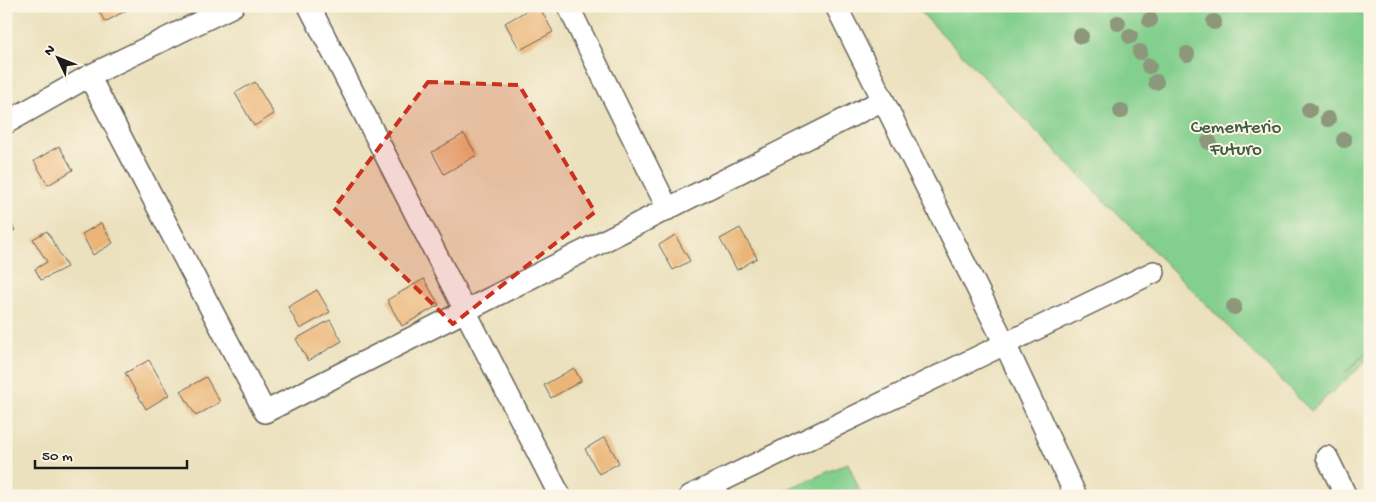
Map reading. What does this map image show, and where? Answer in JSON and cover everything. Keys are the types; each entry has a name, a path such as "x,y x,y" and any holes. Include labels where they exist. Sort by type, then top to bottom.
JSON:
{"street":[{"path":"6,123 89,76 233,6"},
{"path":"309,6 464,312 560,496"},
{"path":"568,6 668,209"},
{"path":"836,6 1005,344 1076,496"},
{"path":"89,76 265,412 883,100"},
{"path":"690,496 1154,272"},
{"path":"1327,457 1346,496"}],"highlighted area":[{"path":"428,82 519,85 595,212 453,324 334,208"}],"green space":[{"name":"Cementerio Futuro","path":"915,6 1354,6 1370,22 1370,348 1343,375 1370,350 1370,358 1311,411 1081,177 1085,173 1084,171 1079,175"},
{"path":"848,463 862,496 772,496"}],"building":[{"path":"96,6 134,6 105,22"},
{"path":"535,6 539,6 553,32 520,50 505,23"},
{"path":"255,82 274,114 254,126 235,93"},
{"path":"464,134 477,155 444,174 432,152"},
{"path":"59,146 73,170 48,185 34,161"},
{"path":"6,216 15,230 6,235"},
{"path":"101,223 113,243 93,255 82,234"},
{"path":"740,228 757,258 737,270 720,239"},
{"path":"47,231 67,267 41,280 35,269 47,262 33,239"},
{"path":"675,235 690,261 673,270 659,245"},
{"path":"424,279 439,305 402,326 387,300"},
{"path":"317,290 330,312 300,329 288,307"},
{"path":"330,320 342,341 308,361 296,339"},
{"path":"149,360 169,395 146,409 125,373"},
{"path":"574,368 581,381 551,398 544,385"},
{"path":"206,377 220,402 196,416 181,391"},
{"path":"605,437 619,463 599,474 585,449"}]}
